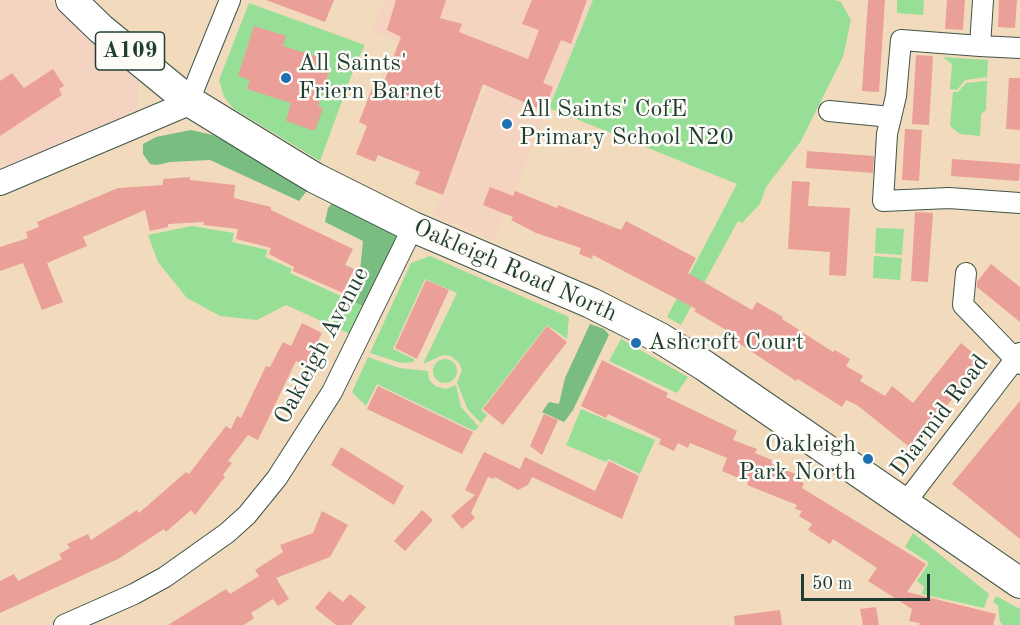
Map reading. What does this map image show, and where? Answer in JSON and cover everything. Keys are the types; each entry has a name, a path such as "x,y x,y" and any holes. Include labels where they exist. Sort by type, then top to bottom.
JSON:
{"main road":[{"name":"Oakleigh Road North","path":"71,0 189,101 315,178 413,227 622,317 705,366 1020,583"}],"street":[{"path":"0,183 182,106 189,101 230,0"},
{"path":"980,46 983,0"},
{"path":"1020,48 901,40 887,134 883,201 949,198 1020,203"},
{"path":"829,111 891,117"},
{"name":"Oakleigh Avenue","path":"64,625 134,594 165,577 227,533 247,515 277,477 332,392 413,227"},
{"path":"966,273 963,305 1018,359"},
{"name":"Diarmid Road","path":"905,503 1018,359"}],"shaded area":[{"path":"0,0 49,0 139,80 137,111 8,167 0,154"},
{"name":"All Saints' CofE Primary School N20","path":"385,0 593,0 494,240 434,215 490,79 371,31"}],"green space":[{"path":"593,0 835,0 841,2 851,20 843,57 801,141 766,187 760,204 742,223 738,221 681,325 667,317 737,184 549,108"},
{"path":"897,0 924,0 923,15 897,13"},
{"path":"249,3 365,45 356,63 320,161 234,109 224,97 219,80"},
{"path":"943,57 988,60 987,77 965,80 957,90 950,89 952,64"},
{"path":"987,81 986,110 981,114 980,136 960,134 950,126 953,92 958,92 966,83"},
{"path":"191,130 213,135 305,184 306,192 299,201 210,160 157,165 150,164 143,154 143,144 156,137"},
{"path":"333,202 399,236 363,306 345,298 360,271 363,241 325,222 328,208"},
{"path":"192,226 234,233 232,242 268,250 265,257 292,269 290,273 363,306 350,334 286,305 257,320 220,316 187,298 158,262 148,235"},
{"path":"876,228 904,229 902,255 875,253"},
{"path":"430,256 569,317 567,339 547,325 481,410 487,415 481,423 468,410 457,383 462,370 459,363 451,356 443,355 423,364 457,293 425,279 393,349 414,359 414,362 401,363 370,353 411,263"},
{"path":"874,256 902,258 900,280 873,278"},
{"path":"590,324 604,329 609,335 573,410 564,422 542,412 549,402 559,404 565,378"},
{"path":"621,339 688,377 677,393 609,361"},
{"path":"368,357 399,368 428,371 429,380 435,386 446,389 456,385 461,407 479,427 474,431 377,384 366,406 352,392"},
{"path":"445,359 453,363 457,371 453,379 445,383 437,379 433,371 437,363"},
{"path":"581,409 655,440 640,474 608,459 606,462 566,445"},
{"path":"913,533 989,594 984,608 922,594 924,587 917,581 929,563 905,547"},
{"path":"996,596 1020,609 1020,625 1003,625 1000,622 998,605 993,602"}],"building":[{"path":"266,0 334,0 325,22"},
{"path":"396,0 446,0 440,18 462,24 459,32 528,59 539,30 522,24 532,0 587,0 571,44 561,40 543,83 553,87 544,111 483,84 443,195 415,184 420,172 378,155 375,162 356,154 367,126 359,122 376,78 384,82 401,37 387,30"},
{"path":"868,0 885,0 879,92 862,91"},
{"path":"947,0 965,0 963,30 945,29"},
{"path":"999,0 1017,0 1015,28 998,27"},
{"name":"All Saints' Friern Barnet","path":"254,26 286,36 283,46 318,57 316,65 330,69 318,106 323,108 315,131 286,121 291,103 247,89 250,80 238,76"},
{"path":"916,55 933,56 929,125 912,124"},
{"path":"53,69 64,86 59,89 62,95 0,136 0,81 12,73 24,88"},
{"path":"1009,78 1020,78 1020,130 1006,129"},
{"path":"905,129 922,130 919,181 902,180"},
{"path":"807,151 874,156 873,173 806,168"},
{"path":"952,159 1020,164 1019,181 951,176"},
{"path":"190,177 190,180 235,185 234,198 271,207 271,210 353,249 345,265 354,269 343,293 293,271 294,267 269,254 271,248 236,239 238,229 203,225 204,222 168,224 168,227 150,231 145,210 83,237 87,246 47,263 63,302 42,310 23,263 0,271 0,247 28,238 26,232 39,227 37,222 118,188 163,185 163,179"},
{"path":"792,181 810,182 808,206 850,208 846,276 829,275 830,252 788,249"},
{"path":"490,187 513,196 515,191 557,208 558,205 621,230 626,221 696,258 688,273 752,310 757,302 783,317 782,319 833,352 835,350 850,359 846,366 863,376 860,381 885,396 892,386 913,403 961,343 983,361 912,449 857,405 846,400 842,407 798,379 796,381 737,342 740,338 694,311 696,309 593,255 592,259 579,254 581,248 536,233 511,220 513,217 483,205"},
{"path":"915,212 933,213 928,282 911,281"},
{"path":"991,264 1020,287 1020,322 977,287 977,282"},
{"path":"426,280 449,290 417,359 395,348"},
{"path":"302,323 322,333 305,366 296,361 258,440 248,435 228,461 232,463 223,475 225,477 195,515 191,510 166,532 164,529 118,559 0,613 0,581 14,574 18,581 62,559 59,554 70,548 67,544 88,534 91,540 137,510 139,513 186,472 189,474 226,426 231,429 237,416 241,418 266,366 270,367 283,342 291,346"},
{"path":"547,326 567,342 503,425 483,409"},
{"path":"602,360 668,393 666,397 737,431 733,440 757,449 755,453 795,474 793,479 804,483 802,488 926,564 907,592 996,614 993,625 919,625 920,623 909,621 912,609 868,581 877,568 833,539 830,544 808,530 812,524 799,516 802,511 795,509 797,505 747,485 748,482 722,471 727,458 690,443 688,448 678,443 674,451 659,444 661,439 608,414 606,418 581,406"},
{"path":"378,386 473,432 462,454 367,409"},
{"path":"1020,401 1020,539 952,484"},
{"path":"544,414 558,420 542,455 530,446"},
{"path":"341,447 404,486 394,505 331,465"},
{"path":"484,452 520,469 525,457 595,491 609,461 639,476 622,519 532,477 528,485 518,490 495,477 494,479 488,477 471,513 475,518 462,529 451,516 475,495 465,490"},
{"path":"422,510 433,520 405,551 394,541"},
{"path":"322,511 348,525 330,557 276,578 289,599 278,606 273,599 251,613 254,618 244,625 168,625 226,589 230,594 259,576 255,570 283,552 280,545 313,533"},
{"path":"329,591 343,602 350,594 366,607 351,625 336,625 315,608"},
{"path":"876,607 879,625 863,625 860,609"},
{"path":"780,610 782,625 735,625 734,616"}],"place":[{"name":"All Saints' Friern Barnet","path":"286,78"},
{"name":"All Saints' CofE Primary School N20","path":"507,124"},
{"name":"Ashcroft Court","path":"636,343"},
{"name":"Oakleigh Park North","path":"868,459"}]}
